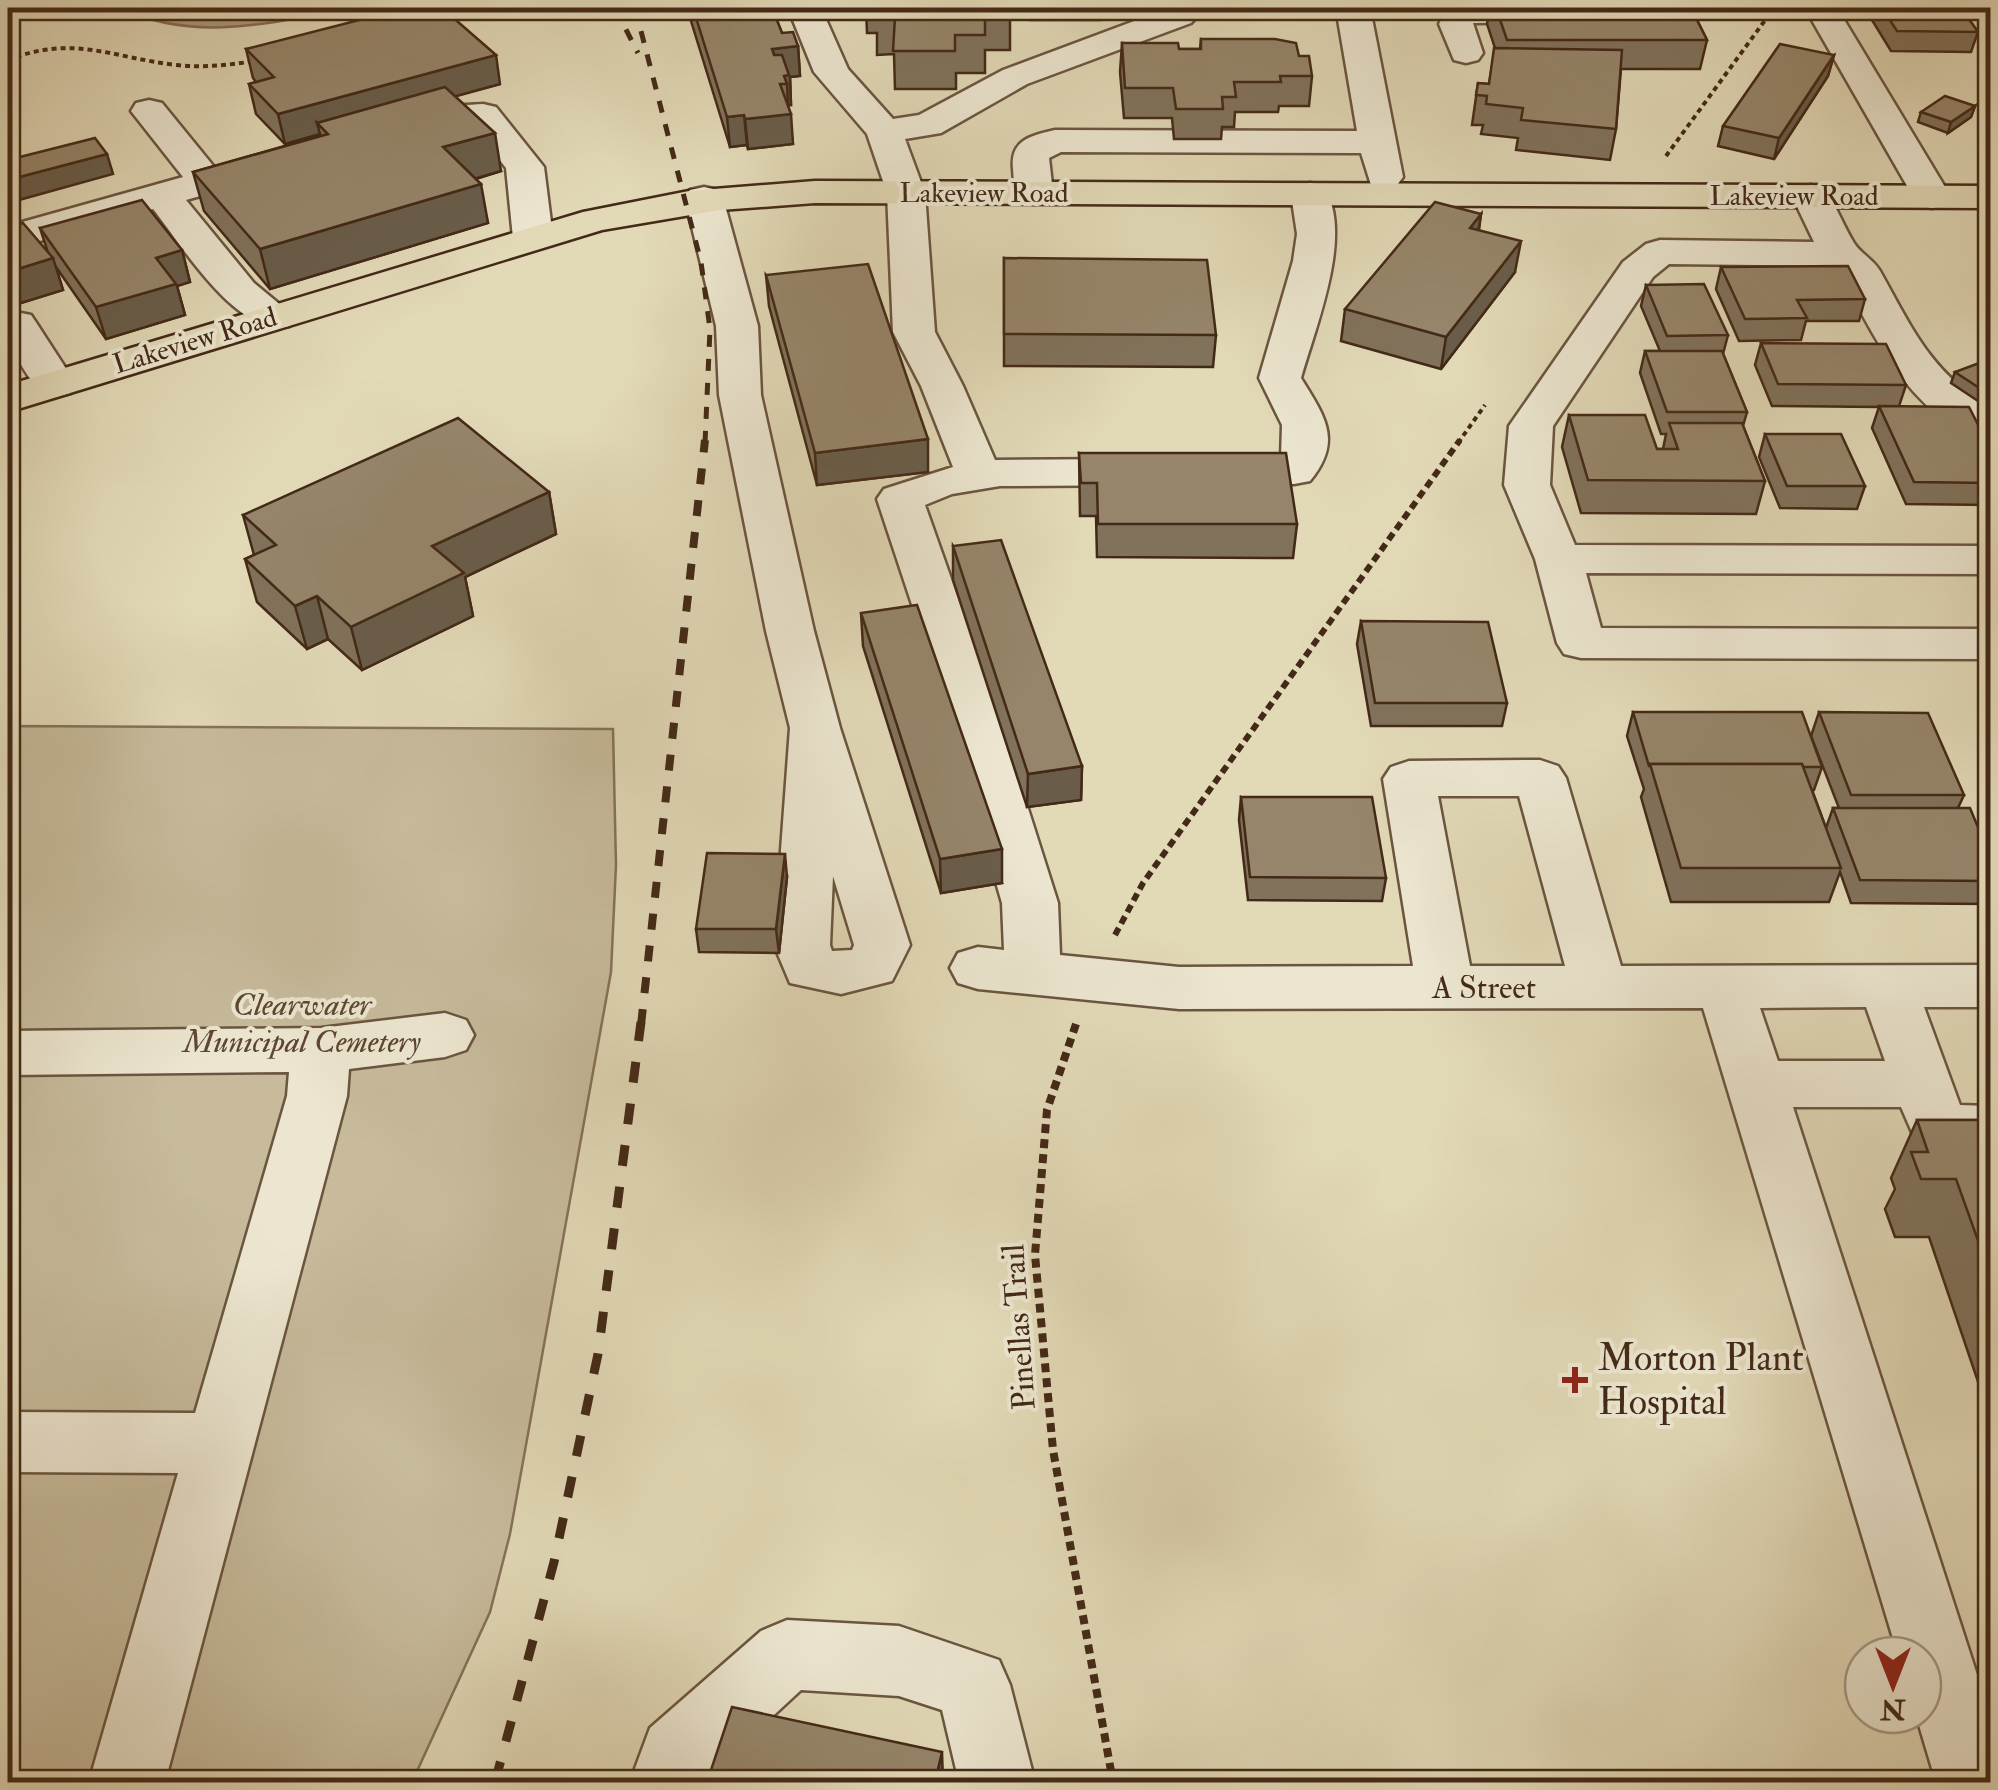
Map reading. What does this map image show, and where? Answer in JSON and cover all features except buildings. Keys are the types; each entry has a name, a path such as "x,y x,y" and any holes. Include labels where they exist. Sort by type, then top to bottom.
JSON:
{"main road":[{"name":"Lakeview Road","path":"8,399 604,217 704,198 761,193 906,192 1990,198"}],"street":[{"path":"805,8 832,72 884,131 906,192 914,332 942,386 978,476 1000,472 1294,471 1304,463 1308,451 1304,422 1280,378 1313,261 1317,234 1310,194"},
{"path":"884,131 928,126 1015,78 1179,16 1188,8"},
{"path":"1353,8 1387,194"},
{"path":"1466,52 1456,24 1458,17 1473,12 1612,12 1628,8"},
{"path":"1821,8 1932,197"},
{"path":"149,111 208,183"},
{"path":"359,140 434,118 483,114 525,167 533,238"},
{"path":"1034,193 1030,153 1055,141 1378,142"},
{"path":"8,238 302,156"},
{"path":"162,195 240,292 274,317"},
{"path":"1811,196 1840,254 1858,267 1902,351 1950,402 1990,427"},
{"path":"704,198 737,326 740,394 790,631 815,728"},
{"path":"1840,254 1660,252 1636,270 1531,426 1527,485 1558,560 1581,643 1990,644"},
{"path":"16,324 55,384"},
{"name":"A Street","path":"978,476 942,482 900,499 1030,903 1006,971 1179,988 1990,986"},
{"path":"1558,560 1990,560"},
{"path":"1445,988 1408,779 1540,778 1599,987"},
{"path":"1888,986 1939,1128 1990,1129"},
{"path":"1725,987 1974,1782"},
{"path":"8,1053 321,1050 445,1034"},
{"path":"127,1782 317,1096 321,1050"},
{"path":"1755,1084 1922,1084"},
{"path":"8,1442 220,1443"},
{"path":"668,1782 677,1754 788,1655 899,1661 973,1685 997,1782"}],"path":[{"path":"441,16 473,8"},
{"path":"1634,196 1774,8"},
{"path":"8,60 44,45 60,44 84,44 126,57 190,66 265,60"},
{"name":"Pinellas Trail","path":"1113,1782 1052,1450 1035,1255 1047,1110 1091,978 1143,883 1488,400"}],"green space":[{"name":"Clearwater Municipal Cemetery","path":"8,726 613,729 616,865 611,972 510,1534 490,1612 412,1782 8,1782"}],"water":[{"path":"120,8 350,8 262,24 205,27 148,19"}],"railway":[{"path":"615,8 638,53"},
{"path":"635,8 701,262 710,329 705,443"},
{"path":"641,1025 705,440"},
{"path":"495,1782 554,1562 598,1354 641,1022"}],"place":[{"name":"Morton Plant Hospital","path":"1575,1380"}]}
